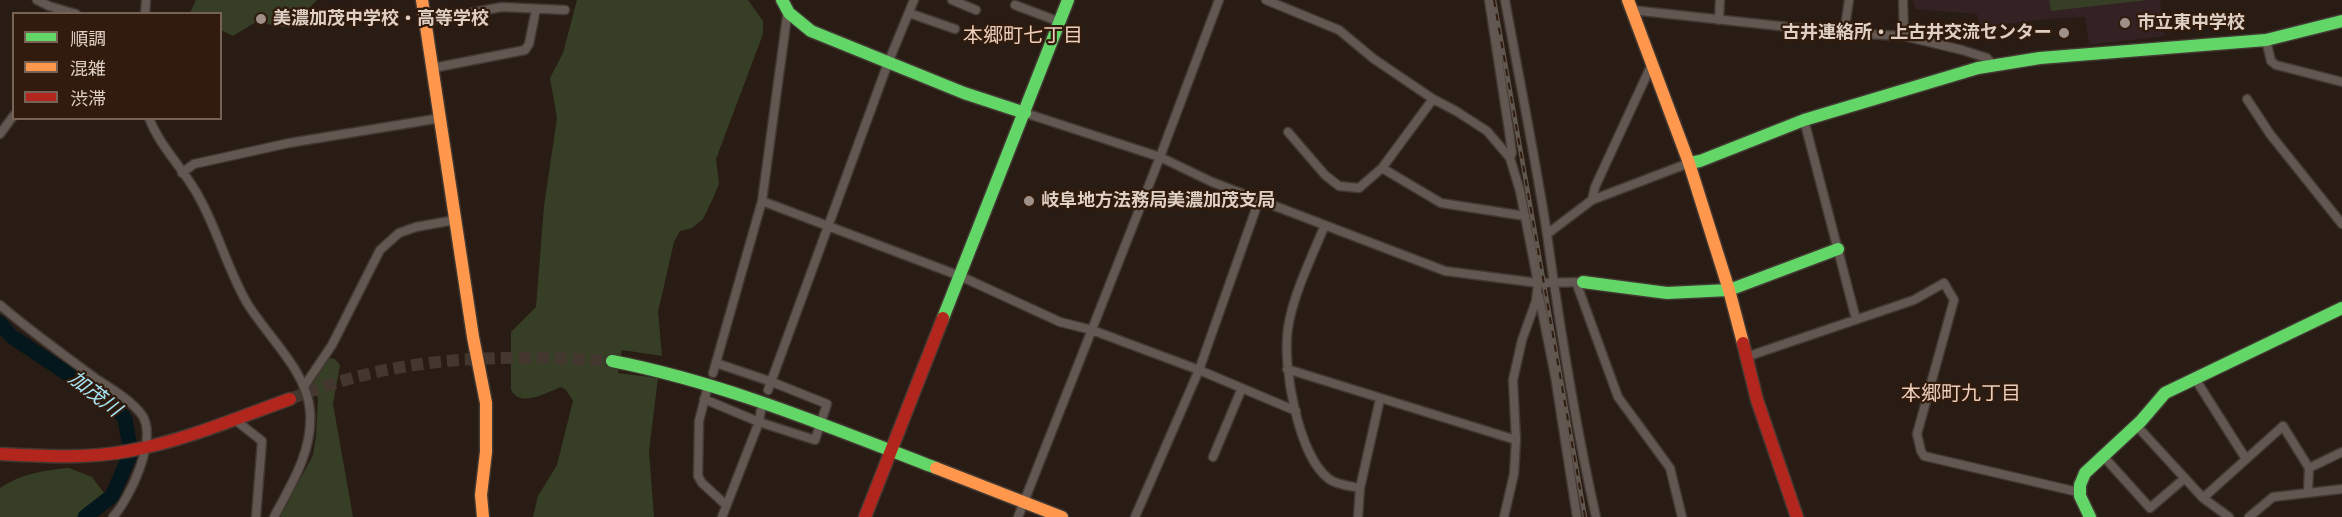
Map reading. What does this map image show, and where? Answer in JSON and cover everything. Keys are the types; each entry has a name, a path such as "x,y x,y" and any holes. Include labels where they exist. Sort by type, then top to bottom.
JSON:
{"street":[{"path":"37,0 69,12"},
{"path":"422,0 473,337 486,404 483,517"},
{"path":"782,0 811,31 888,63 964,93 1160,157 1259,201 1444,271 1538,286 1580,282 1666,293 1729,290 1838,249"},
{"path":"770,386 888,63 914,0"},
{"path":"952,0 976,10"},
{"path":"865,517 1068,0"},
{"path":"1017,517 1160,157 1219,0"},
{"path":"1266,0 1339,30 1374,59 1432,99 1487,131 1510,158 1525,216 1547,330 1577,517"},
{"path":"1489,0 1512,153 1510,158"},
{"path":"1505,0 1547,234 1552,283 1577,430 1596,517"},
{"path":"1719,21 1720,0"},
{"path":"1844,33 1849,0"},
{"path":"1903,0 1904,36"},
{"path":"1015,5 1060,22"},
{"path":"1797,517 1757,400 1729,290 1689,163 1630,5 1719,21 1844,33 1904,36 1987,58 1993,65"},
{"path":"713,373 762,201 788,6"},
{"path":"425,21 502,7 565,10"},
{"path":"433,68 525,50 529,44 536,9"},
{"path":"909,13 956,29"},
{"path":"1547,234 1592,200 1804,120 1913,86 1993,65 2040,58 2266,40 2342,21"},
{"path":"2266,40 2271,61 2276,65 2342,81"},
{"path":"1592,200 1651,66"},
{"path":"1288,132 1325,175 1339,186 1359,188 1382,168 1432,99"},
{"path":"2247,99 2270,134 2342,224"},
{"path":"0,134 12,118"},
{"path":"182,172 194,164 289,143 441,118"},
{"path":"150,120 155,132 200,197 247,302 305,385 310,411 309,438 303,463 274,517"},
{"path":"1804,120 1856,319"},
{"path":"1382,168 1441,203 1525,216"},
{"path":"762,201 960,276 1060,322 1092,330 1199,370 1296,411"},
{"path":"1135,517 1199,370 1259,201"},
{"path":"305,385 332,345 380,250 399,233 416,227 455,220"},
{"path":"1325,225 1292,310 1286,344 1287,369 1301,433 1311,453 1328,478 1337,483 1360,488"},
{"path":"1580,282 1618,397 1670,468 1682,517"},
{"path":"1746,357 1914,300 1944,283 1954,300 1917,434 1924,456 2078,492"},
{"path":"1504,517 1514,474 1516,440 1513,380 1522,340 1536,301 1538,286"},
{"path":"0,305 22,324 120,395 142,415 147,429 145,447 135,479 113,517"},
{"path":"2090,517 2079,501 2079,482 2085,473 2136,425 2165,393 2194,377 2342,308"},
{"path":"612,361 653,368 703,381 821,422 1062,517"},
{"path":"716,363 770,386 827,404 815,440 759,422 706,394 699,422 698,476 702,483 726,505"},
{"path":"1287,369 1516,440"},
{"path":"2194,377 2246,459"},
{"path":"1213,457 1242,388"},
{"path":"0,454 67,456 145,447 290,399"},
{"path":"1358,517 1360,488 1380,399"},
{"path":"722,517 759,422 761,410"},
{"path":"238,417 240,423 262,441 256,517"},
{"path":"2136,425 2203,498 2229,517"},
{"path":"2203,498 2283,426 2309,468 2308,492"},
{"path":"2309,468 2342,452"},
{"path":"2104,457 2150,508 2186,478"},
{"path":"2249,517 2273,497 2342,489"}],"shaded area":[{"name":"市立東中学校","path":"1913,0 2160,0 2165,36 2089,45 2085,17 1981,27 1977,14 1915,9"}],"green space":[{"name":"美濃加茂中学校・高等学校","path":"196,0 317,0 289,28 256,22 233,36 222,30 222,12 190,12"},
{"path":"577,0 748,0 763,21 763,34 716,159 719,184 703,219 692,228 680,231 674,242 658,312 662,356 622,350 618,373 658,378 649,451 654,517 533,517 538,496 557,465 573,401 566,390 561,387 527,398 520,398 511,389 511,332 536,307 544,206 557,118 550,78 563,53"},
{"path":"2049,0 2148,0 2051,11"},
{"path":"329,358 335,359 340,365 333,404 353,517 280,517 313,455 318,398 311,386"},
{"path":"69,468 92,477 107,497 104,509 96,517 0,517 0,488 33,473"}],"waterway":[{"name":"加茂川","path":"0,323 11,336 113,404 125,419 131,453 112,496 85,517"}],"tunnel":[{"path":"290,399 330,384 370,374 449,361 488,358 612,361"}],"railway":[{"path":"1494,0 1585,517"}],"traffic: fast":[{"path":"782,0 789,13 811,31 964,93 1025,113"},
{"path":"943,318 1068,0"},
{"path":"1689,163 1700,161 1804,120 1978,68 2040,58 2266,40 2342,21"},
{"path":"1583,282 1667,293 1729,290 1838,249"},
{"path":"2090,517 2080,496 2080,485 2085,473 2141,421 2165,393 2342,308"},
{"path":"612,361 695,381 776,407 936,468"}],"traffic: slow":[{"path":"422,0 473,337 486,403 486,452 481,495 483,517"},
{"path":"1628,0 1689,163 1729,290 1743,343"},
{"path":"936,468 1062,517"}],"traffic: jam":[{"path":"865,517 943,318"},
{"path":"1743,343 1757,400 1797,517"},
{"path":"0,454 80,456 128,451 190,435 290,399"}],"place":[{"name":"美濃加茂中学校・高等学校","path":"261,19"},
{"name":"市立東中学校","path":"2125,23"},
{"name":"古井連絡所・上古井交流センター","path":"2064,33"},
{"name":"岐阜地方法務局美濃加茂支局","path":"1029,201"}],"district":[{"name":"本郷町七丁目","path":"1023,37"},
{"name":"本郷町九丁目","path":"1961,395"}]}
